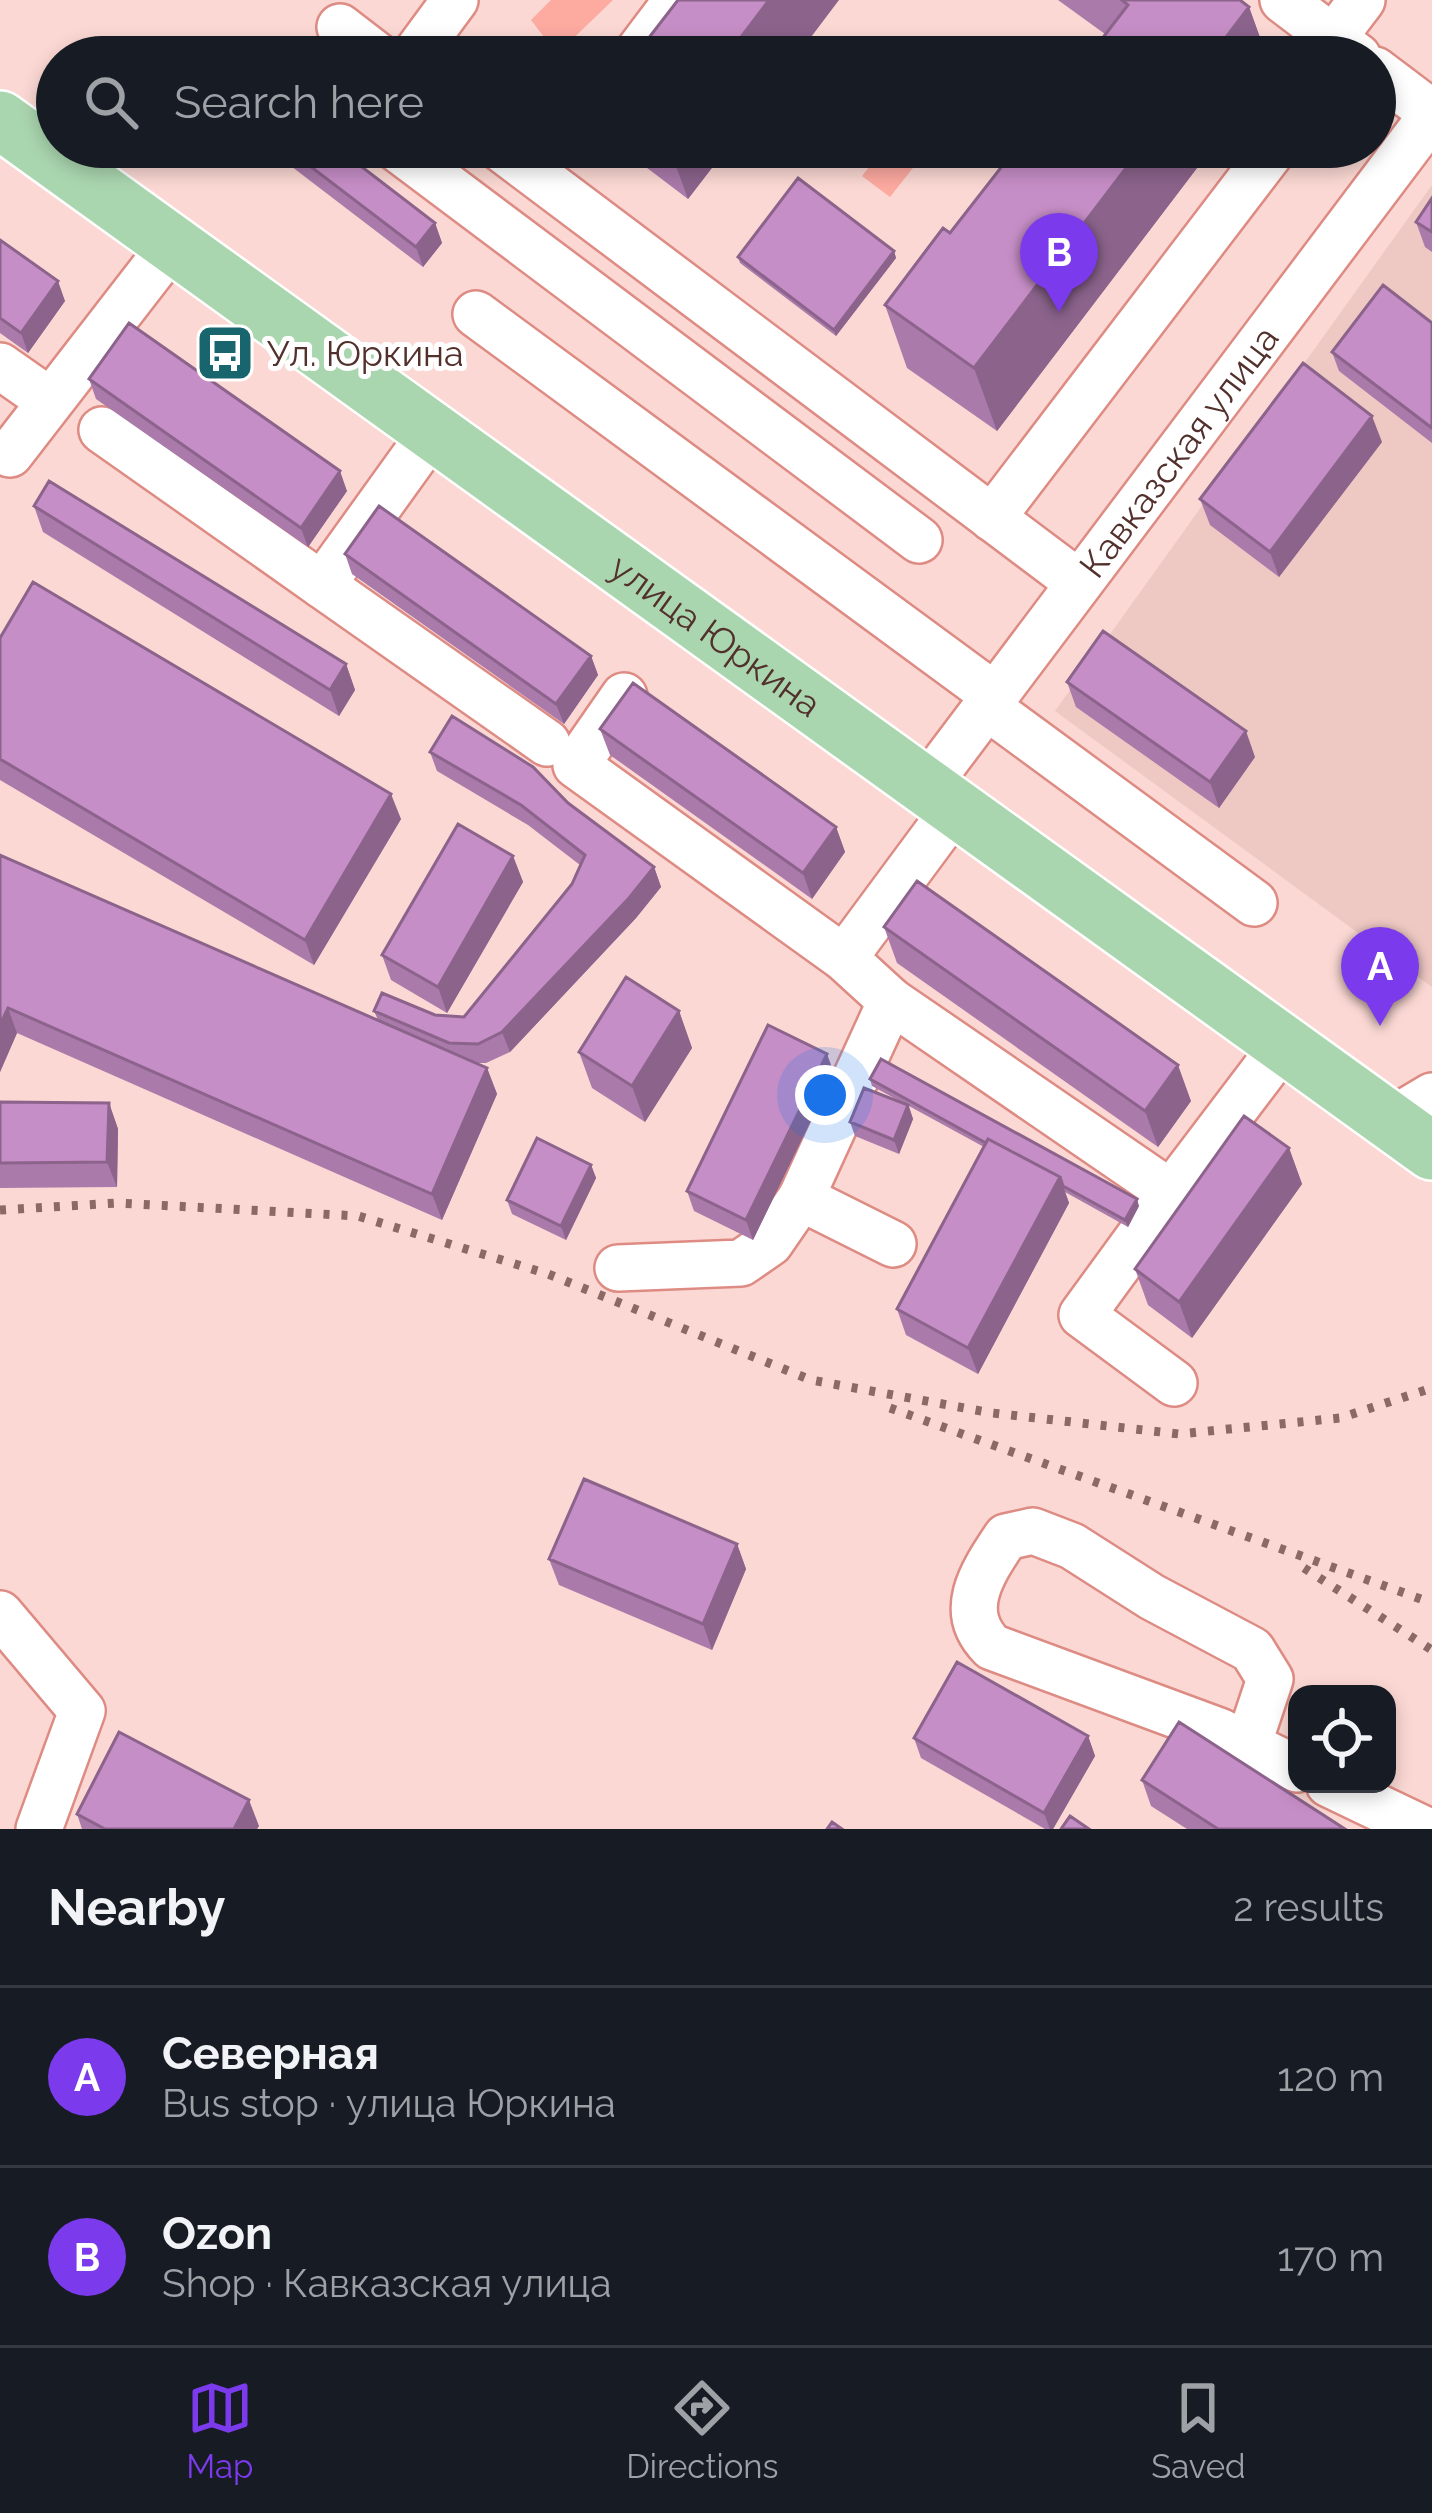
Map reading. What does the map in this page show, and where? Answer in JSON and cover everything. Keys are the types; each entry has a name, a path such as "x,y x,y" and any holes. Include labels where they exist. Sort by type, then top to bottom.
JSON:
{"main road":[{"name":"улица Юркина","path":"0,120 36,147"},
{"name":"улица Юркина","path":"65,168 1284,1044 1418,1123"}],"street":[{"path":"428,36 454,0"},
{"path":"650,36 677,0"},
{"path":"1283,0 1329,36"},
{"path":"1355,36 1362,0"},
{"path":"340,27 352,36"},
{"path":"1396,87 1432,114"},
{"name":"Кавказская улица","path":"1396,162 1432,114"},
{"path":"456,168 719,391 919,540"},
{"path":"559,168 757,341 1079,584"},
{"path":"992,518 1259,168"},
{"name":"Кавказская улица","path":"844,958 941,797 990,700 1391,168"},
{"path":"10,454 171,246"},
{"path":"476,314 1254,903"},
{"path":"719,391 757,341"},
{"path":"0,366 50,401"},
{"path":"102,430 547,743"},
{"path":"322,585 432,432"},
{"path":"624,696 575,765 844,958 891,1001 1172,1193"},
{"path":"618,1268 741,1263 770,1243 801,1198 891,1001"},
{"path":"1174,1383 1082,1315 1284,1044"},
{"path":"801,1198 893,1244"},
{"path":"1248,1745 1270,1679 1252,1650 1152,1597 1072,1546 1033,1531 1006,1537 982,1573 971,1614 977,1633 992,1647 1288,1765"},
{"path":"0,1614 82,1711 39,1829"},
{"path":"1348,1793 1423,1829"}],"shaded area":[{"path":"551,0 613,0 576,36 543,36 531,20"},
{"path":"868,168 913,168 890,197 862,176"},
{"path":"1432,185 1432,987 1055,711"}],"building":[{"path":"678,0 769,0 742,36 650,36"},
{"path":"1122,0 1240,0 1249,7 1227,36 1104,36 1128,5"},
{"path":"313,168 363,168 435,223 416,247"},
{"path":"1001,168 1126,168 974,368 885,305 943,228 950,233"},
{"path":"798,178 894,251 834,330 738,257"},
{"path":"1432,198 1432,232 1416,222"},
{"path":"0,240 58,281 21,333 0,318"},
{"path":"1383,285 1432,323 1432,428 1332,352"},
{"path":"129,323 340,471 301,528 89,379"},
{"path":"1303,363 1372,416 1270,552 1200,499"},
{"path":"49,481 346,664 330,690 34,506"},
{"path":"379,506 591,656 556,704 345,554"},
{"path":"33,582 391,794 305,940 0,759 0,638"},
{"path":"1103,631 1246,731 1210,782 1067,682"},
{"path":"633,683 836,827 803,873 600,729"},
{"path":"452,716 533,767 568,803 654,867 502,1032 478,1044 449,1043 374,1011 382,993 435,1015 464,1017 572,884 585,855 521,805 430,752"},
{"path":"458,824 513,856 438,987 382,955"},
{"path":"0,855 487,1068 432,1194 8,1008 0,1025"},
{"path":"917,881 1178,1065 1145,1111 884,927"},
{"path":"626,977 679,1011 632,1086 579,1052"},
{"path":"768,1025 827,1054 746,1220 687,1191"},
{"path":"881,1059 1137,1199 1125,1220 1063,1186 1060,1177 988,1139 986,1143 870,1079"},
{"path":"864,1088 908,1105 894,1140 850,1122"},
{"path":"0,1102 109,1103 107,1162 0,1163"},
{"path":"1244,1116 1289,1148 1179,1302 1135,1269"},
{"path":"537,1138 591,1165 561,1226 507,1200"},
{"path":"988,1139 1060,1177 968,1348 897,1309"},
{"path":"584,1479 737,1544 703,1624 549,1559"},
{"path":"957,1662 1088,1736 1044,1813 914,1738"},
{"path":"1179,1722 1345,1829 1218,1829 1142,1780"},
{"path":"119,1732 249,1800 234,1829 105,1829 77,1814"},
{"path":"1070,1816 1089,1829 1061,1829"}],"railway":[{"path":"0,1210 118,1203 358,1216 548,1274 811,1380 992,1413 1179,1434 1340,1418 1432,1388"},
{"path":"890,1408 1432,1603"},
{"path":"1304,1568 1432,1650"}],"place":[{"name":"Ozon","path":"1059,312"},
{"name":"Ул. Юркина","path":"225,353"},
{"name":"Северная","path":"1380,1026"}]}
